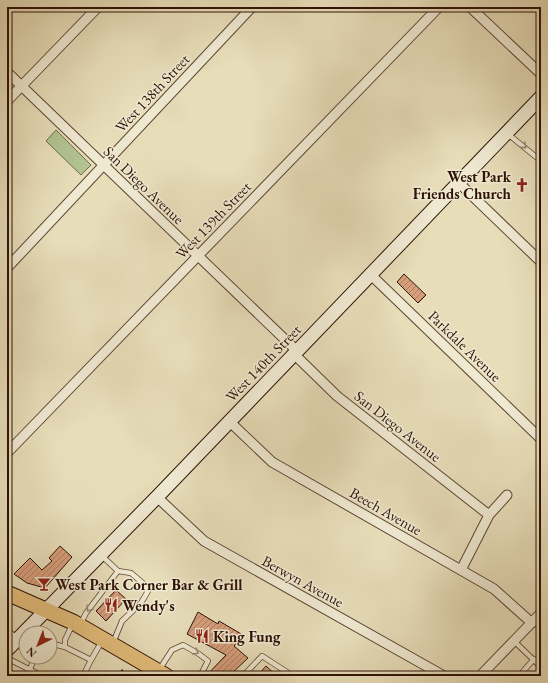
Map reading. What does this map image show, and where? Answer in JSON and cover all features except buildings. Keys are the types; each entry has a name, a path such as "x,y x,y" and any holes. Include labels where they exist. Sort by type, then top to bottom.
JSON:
{"main road":[{"path":"7,593 47,609 76,624 162,674"}],"street":[{"path":"7,101 98,7"},
{"name":"West 138th Street","path":"7,268 252,7"},
{"name":"West 139th Street","path":"7,453 439,7"},
{"path":"470,7 541,74"},
{"name":"San Diego Avenue","path":"7,72 295,352 337,396 489,515"},
{"name":"West 140th Street","path":"33,625 101,556 541,97"},
{"path":"459,183 541,262"},
{"name":"Parkdale Avenue","path":"370,274 541,439"},
{"name":"Beech Avenue","path":"229,421 272,462 494,589 532,623"},
{"path":"461,570 489,515 507,495"},
{"name":"Berwyn Avenue","path":"157,497 204,541 444,676"},
{"path":"480,676 541,613"},
{"name":"West 140th Street","path":"7,650 18,640"}],"lane":[{"path":"507,133 541,161"},
{"path":"83,676 91,660 107,642 122,621 141,603 148,591 145,585 131,573 118,571 101,556"},
{"path":"65,647 65,640 76,624 118,571"},
{"path":"7,629 18,633"},
{"path":"514,641 541,667"},
{"path":"58,645 91,660"},
{"path":"162,674 172,650 183,645 208,661 207,666 200,676"},
{"path":"244,676 262,656 293,676"},
{"path":"7,658 42,676"},
{"path":"519,676 534,659"},
{"path":"30,669 32,665"}],"path":[{"path":"118,676 123,668"}],"green space":[{"path":"56,130 91,165 81,175 46,141"}],"place":[{"name":"West Park Friends Church","path":"522,185"},
{"name":"West Park Corner Bar & Grill","path":"44,584"},
{"name":"Wendy's","path":"111,605"},
{"name":"King Fung","path":"202,636"}]}
